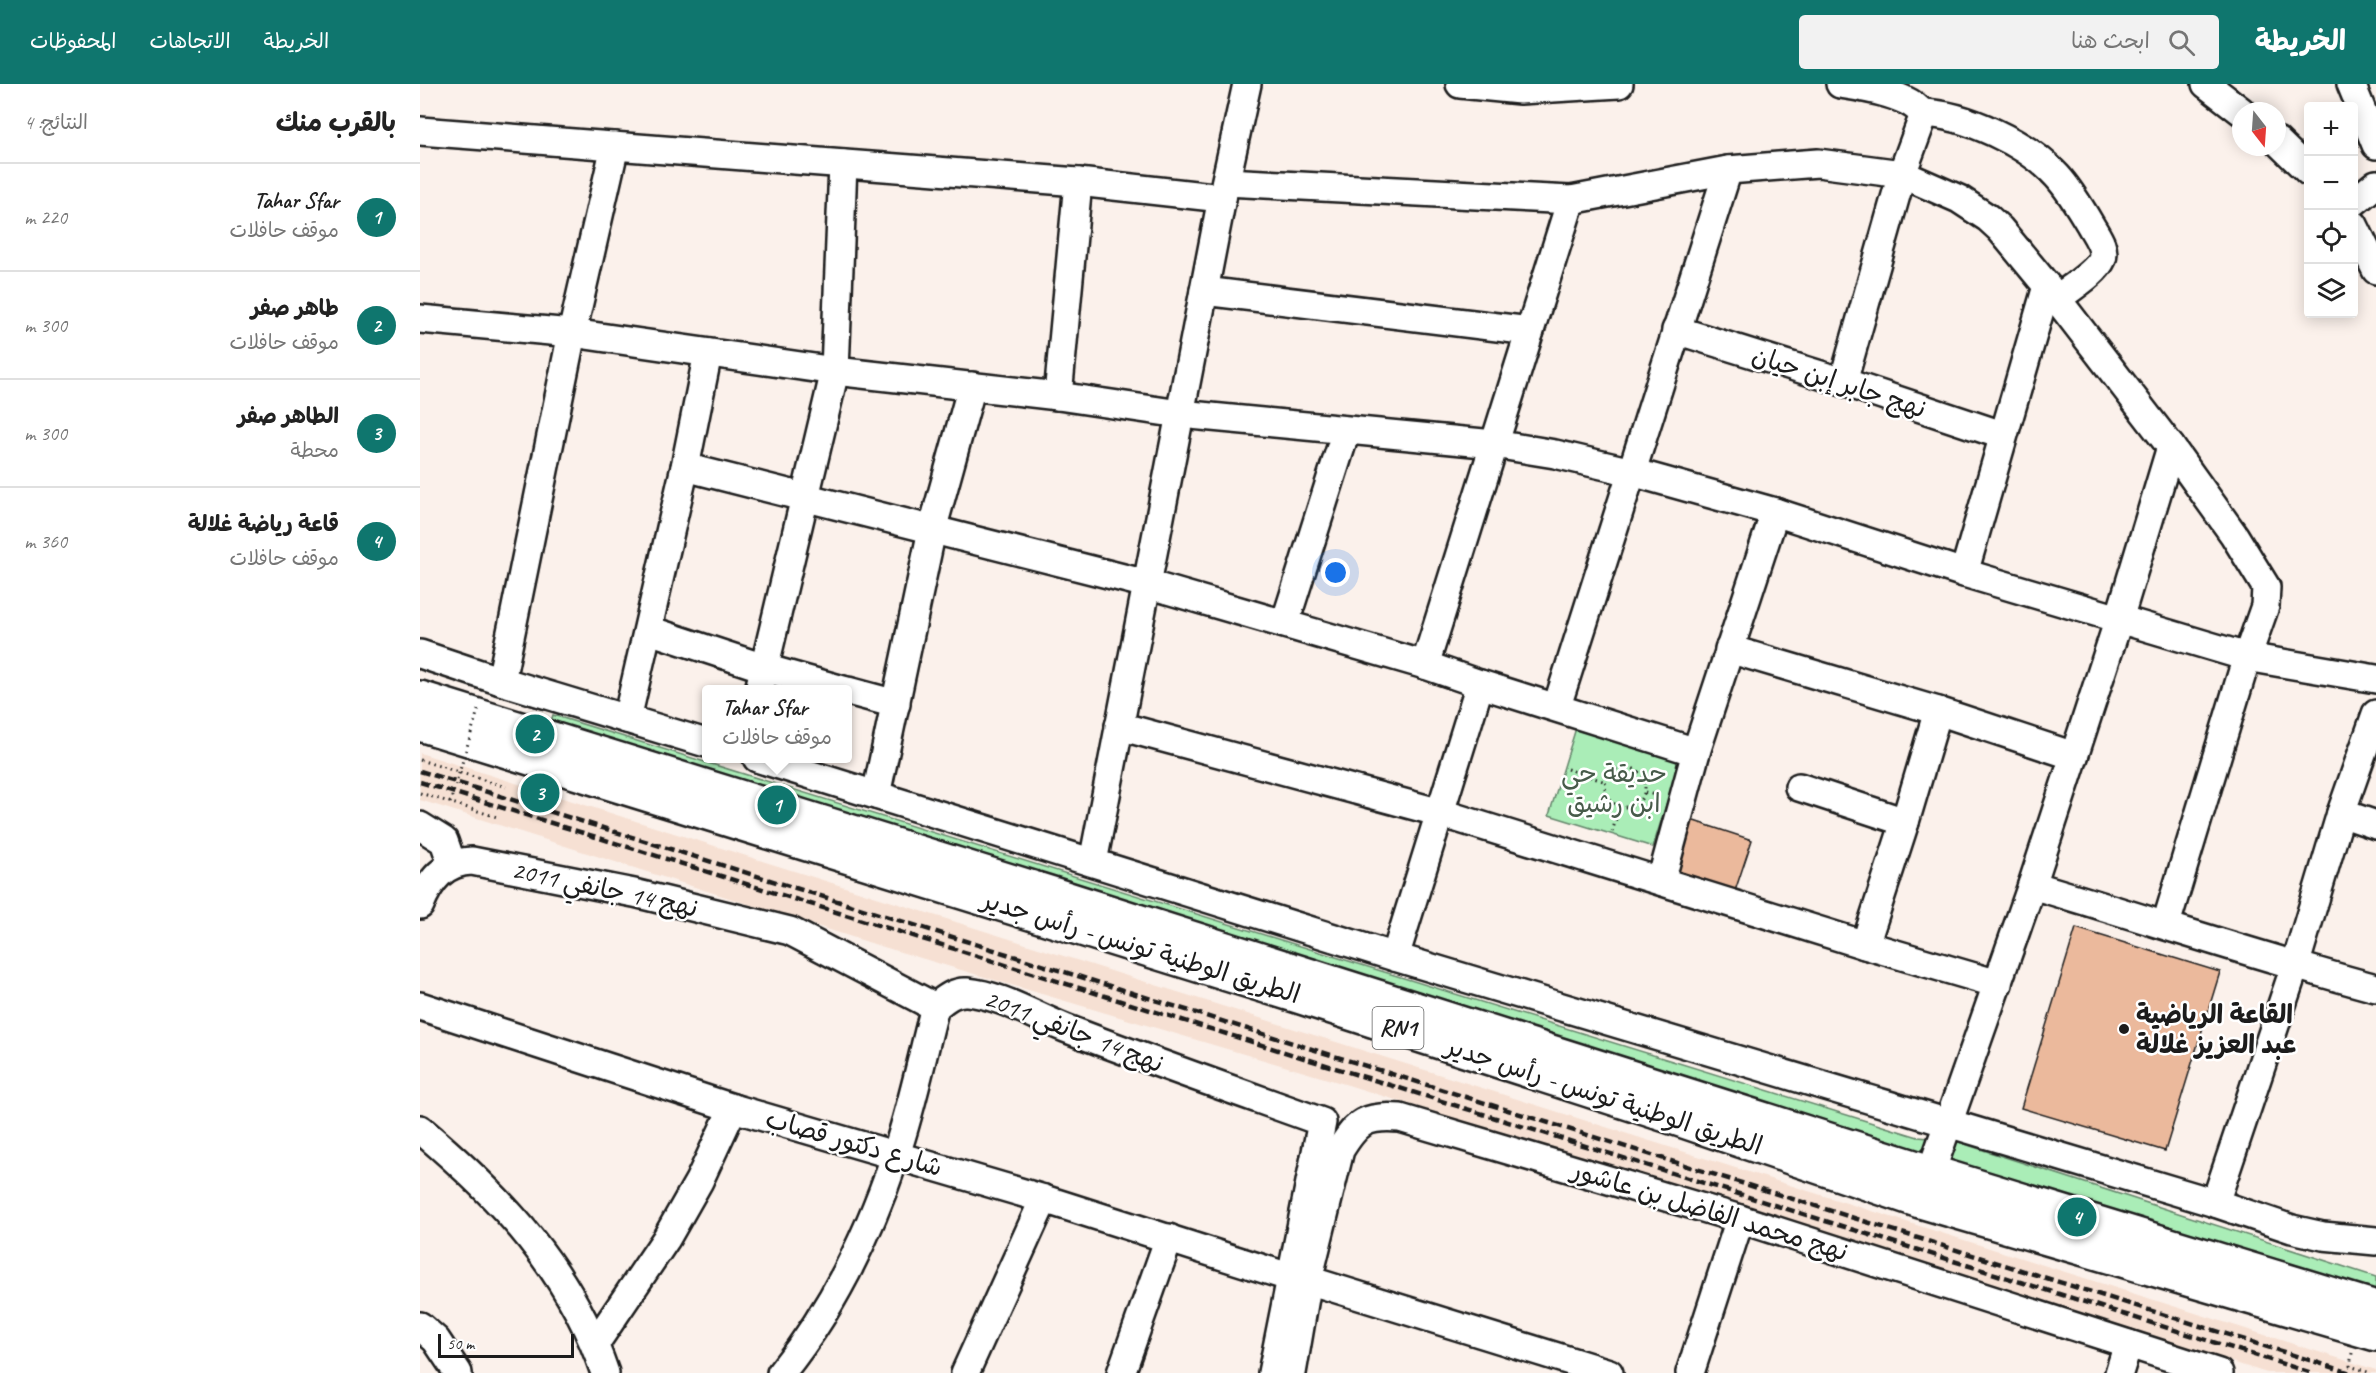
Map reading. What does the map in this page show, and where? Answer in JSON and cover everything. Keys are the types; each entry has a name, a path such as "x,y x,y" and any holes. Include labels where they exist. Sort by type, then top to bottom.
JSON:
{"highway":[{"name":"الطريق الوطنية تونس - رأس جدير","path":"420,698 1037,889 1925,1187 2376,1334"},
{"name":"الطريق الوطنية تونس - رأس جدير","path":"420,724 1298,996 1654,1112 2376,1308"}],"street":[{"path":"1092,862 1224,190 1247,84"},
{"path":"1460,84 1520,90 1619,84"},
{"path":"1840,84 1867,88 1898,98 1915,106 1922,113 1953,116 1984,128 2027,152 2059,178 2086,217 2103,252 2095,269 2052,293 2002,435 1964,573"},
{"path":"2206,84 2232,104"},
{"path":"2351,84 2376,145"},
{"path":"1843,382 1902,174 1920,126 1922,113"},
{"path":"420,131 1078,182 1224,190 1571,200 1728,170 1818,163 1902,174 1975,208 2000,229 2171,447 2241,545 2266,587 2265,606 2247,657 2166,924"},
{"path":"501,681 572,333 615,146"},
{"path":"2286,150 2304,167"},
{"path":"762,679 792,543 806,497 835,371 843,164"},
{"path":"1557,706 1728,170"},
{"path":"1058,396 1078,182"},
{"path":"2358,199 2376,184"},
{"path":"1425,664 1571,200"},
{"path":"2358,233 2376,270"},
{"path":"1204,291 1530,331"},
{"path":"420,319 572,333 835,371 1058,396 1180,414 1494,444 1556,454 1632,472 1775,512 1964,573 2247,657 2376,679"},
{"name":"نهج جابر إبن حيان","path":"1676,330 2002,435"},
{"path":"627,718 649,630 708,353"},
{"path":"876,795 932,530 972,386"},
{"path":"1285,623 1346,430"},
{"path":"1925,1187 2032,885 2119,620 2171,447"},
{"path":"685,467 1147,584 1425,664 1480,684 1557,706 1696,752"},
{"path":"1661,881 1696,752 1775,512"},
{"path":"649,630 762,679 807,685"},
{"path":"1729,649 1938,711 2074,756"},
{"path":"420,654 702,742"},
{"path":"1395,957 1480,684"},
{"path":"852,692 896,704"},
{"path":"1865,945 1938,711"},
{"path":"2215,1203 2295,966 2341,813 2376,714"},
{"path":"1119,726 1441,813 1998,984"},
{"path":"770,763 1395,957 2215,1203 2292,1229 2324,1236 2376,1241"},
{"path":"1799,787 1905,822"},
{"path":"2341,813 2376,825"},
{"path":"420,826 435,833 444,841 452,864 437,875 420,903"},
{"name":"نهج 14 جانفي 2011","path":"452,864 472,861 634,893 790,931 935,1007 953,994 963,991 974,993 1063,1028 1322,1122 1299,1278"},
{"path":"2032,885 2166,924 2295,966 2376,988"},
{"name":"شارع دكتور قصاب","path":"420,1006 733,1108 1044,1199 1609,1373"},
{"path":"781,1373 823,1315 852,1262 896,1155 935,1007"},
{"path":"595,1344 666,1239 699,1181 733,1108"},
{"name":"نهج محمد الفاضل بن عاشور","path":"1299,1278 1340,1150 1350,1133 1363,1120 1383,1116 1400,1118 1740,1219 2219,1373"},
{"path":"420,1129 482,1186 523,1228 548,1260 569,1292 595,1344 605,1373"},
{"path":"965,1373 1044,1199"},
{"path":"1690,1373 1740,1219"},
{"path":"1121,1373 1169,1238"},
{"path":"1272,1373 1299,1278"},
{"path":"1292,1373 1299,1278"},
{"path":"420,1326 436,1340 458,1373"},
{"path":"2119,1373 2128,1344"}],"path":[{"path":"450,803 479,707"},
{"path":"420,760 506,787"},
{"path":"1631,767 1641,774 1646,786 1642,798 1632,806 1620,806 1610,800 1605,788 1606,782 1612,771 1631,767"},
{"path":"1567,769 1606,782"},
{"path":"420,793 496,817"},
{"path":"1612,832 1620,806"},
{"path":"2350,1366 2371,1373"}],"shaded area":[{"path":"420,753 2376,1370 2376,1373 2267,1373 1348,1085 877,945 420,800"}],"green space":[{"path":"553,715 702,761 702,763 708,763 1918,1137 1952,1140 2376,1277 2376,1301 548,731"},
{"name":"حديقة حي ابن رشيق","path":"1576,728 1680,760 1653,847 1549,815"}],"building":[{"path":"1691,820 1752,840 1734,894 1672,874"},
{"name":"القاعة الرياضية عبد العزيز غلالة","path":"2076,928 2220,972 2165,1151 2021,1108"}],"railway":[{"path":"420,771 2351,1373"},
{"path":"420,782 2312,1373"}],"place":[{"name":"طاهر صفر","path":"535,734"},
{"name":"الطاهر صفر","path":"540,793"},
{"name":"Tahar Sfar","path":"777,805"},
{"name":"القاعة الرياضية عبد العزيز غلالة","path":"2124,1029"},
{"name":"قاعة رياضة غلالة","path":"2077,1217"}]}
